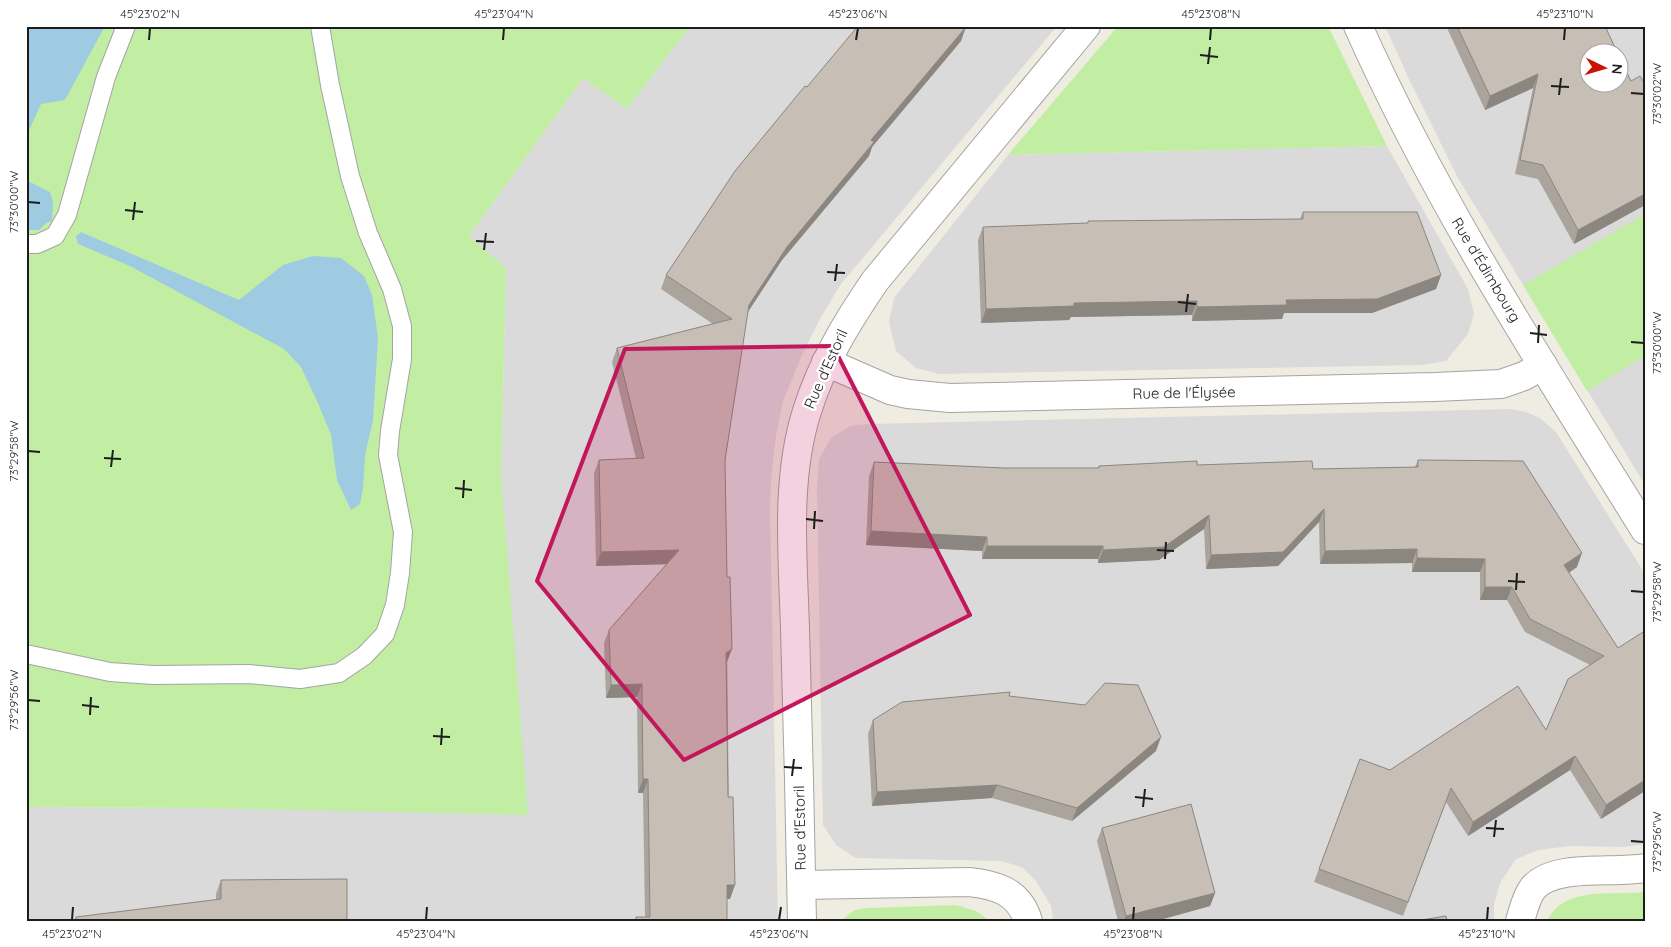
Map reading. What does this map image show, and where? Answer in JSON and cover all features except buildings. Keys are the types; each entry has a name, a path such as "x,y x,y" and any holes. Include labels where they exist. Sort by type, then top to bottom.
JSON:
{"street":[{"name":"Rue d'Estoril","path":"802,921 793,534 795,468 807,412 826,362 846,324 876,281 1086,26"},
{"name":"Rue d'Édimbourg","path":"1358,26 1394,104 1436,186 1645,530"},
{"name":"Rue de l'Élysée","path":"826,362 890,390 915,395 950,398 1501,384 1524,376 1543,365"},
{"path":"1520,921 1533,888 1549,877 1568,872 1632,871 1645,868"},
{"name":"Rue d'Estoril","path":"802,885 969,882 991,885 1007,892 1018,903 1028,921"}],"lane":[{"path":"26,244 38,244 55,236 67,215 106,77 126,26"},
{"path":"26,654 110,672 153,675 249,674 300,679 339,673 364,656 385,634 395,605 403,532 388,454 402,359 402,326 392,289 368,233 350,176 330,85 320,26"}],"highlighted area":[{"path":"833,346 970,615 684,760 537,581 625,349"}],"shaded area":[{"path":"690,26 1057,26 841,284 820,319 802,355 783,401 776,436 771,479 770,511 778,921 26,921 26,807 203,808 501,476 506,268 469,236 583,78 627,109"},
{"path":"1385,26 1645,26 1645,485 1458,178"},
{"path":"1387,146 1468,289 1474,314 1468,334 1446,361 1422,365 939,374 916,368 896,351 889,322 894,298 1008,155"},
{"path":"1511,409 1526,412 1540,418 1556,432 1645,574 1645,844 1623,847 1570,846 1538,850 1516,859 1500,883 1494,905 1494,921 1053,921 1051,906 1036,881 1023,868 1002,861 856,858 836,845 823,825 817,488 819,459 831,438 850,426 869,424"}],"green space":[{"path":"26,26 690,26 627,109 583,78 469,236 506,268 501,476 528,815 203,808 26,807"},
{"path":"1118,26 1328,26 1387,146 1008,155"},
{"path":"1645,214 1645,356 1587,391 1523,285"},
{"path":"1645,892 1645,921 1547,921 1555,910 1565,902 1577,897 1590,894"},
{"path":"956,905 976,911 990,921 841,921 854,910 868,908"}],"water":[{"path":"26,26 105,26 65,100 41,104 26,137"},
{"path":"26,180 50,192 53,202 52,221 46,223 39,230 26,230"},
{"path":"81,232 239,300 283,265 313,256 341,258 364,276 372,295 378,338 373,421 365,455 360,504 351,510 337,480 331,435 318,403 301,367 284,349 130,266 78,244 76,236"}]}
